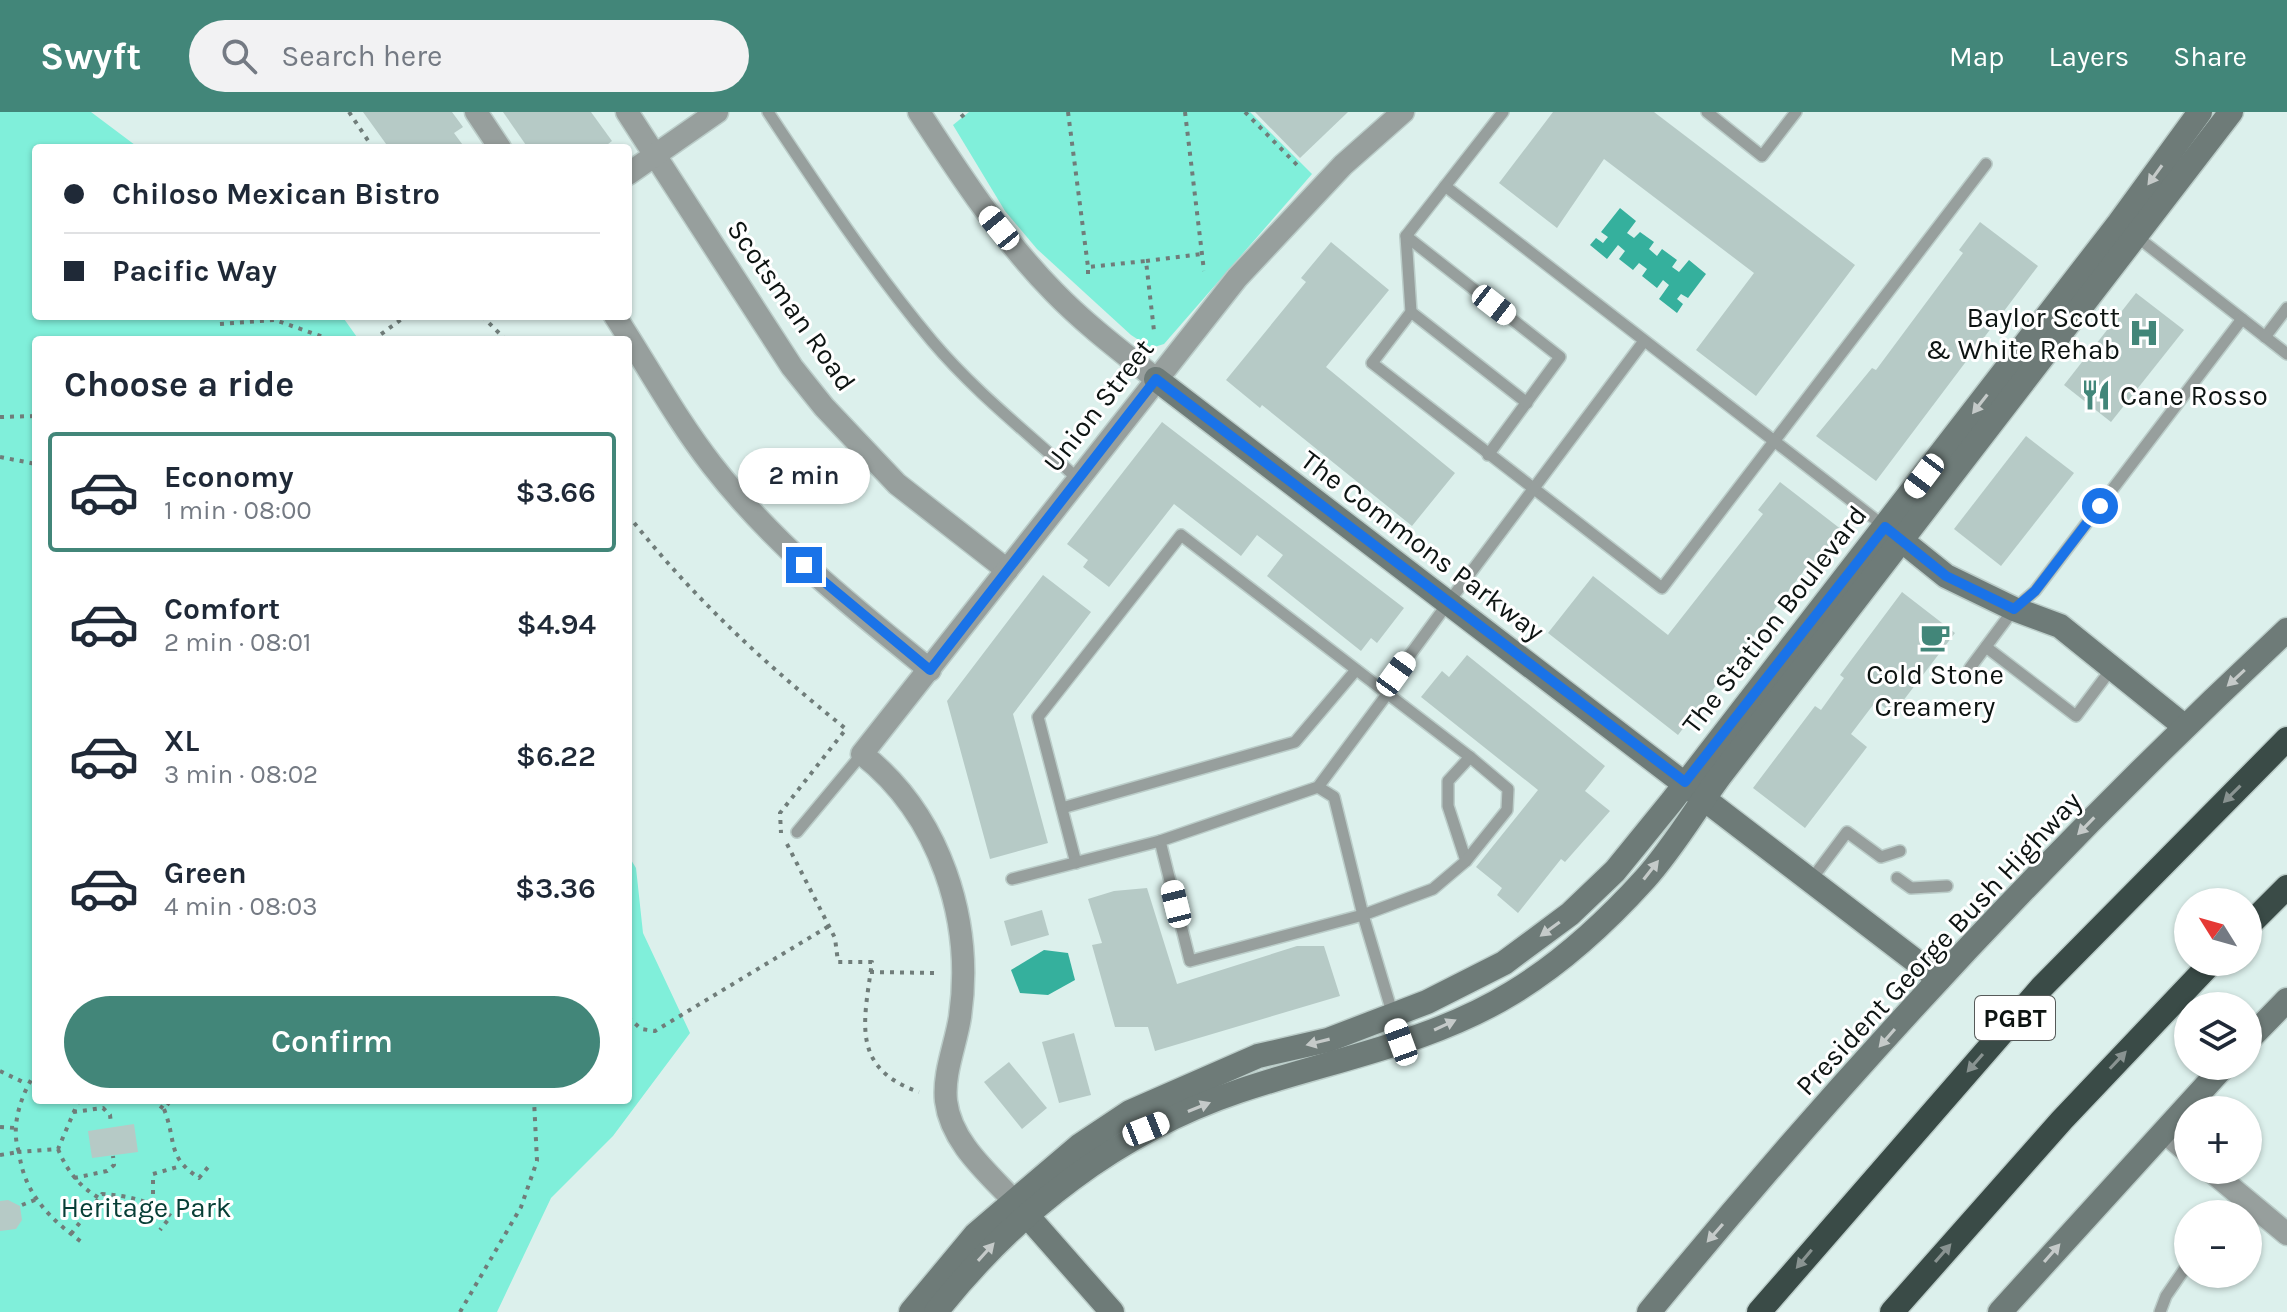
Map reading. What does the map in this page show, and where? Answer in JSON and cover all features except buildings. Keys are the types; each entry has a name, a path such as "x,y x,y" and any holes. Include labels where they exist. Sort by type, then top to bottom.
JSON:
{"highway":[{"name":"PGBT","path":"1759,1312 2042,987 2287,739"},
{"path":"2262,912 2287,887"},
{"path":"1892,1312 2062,1120 2199,976"}],"street":[{"path":"476,112 497,144"},
{"name":"Scotsman Road","path":"627,112 792,367 824,407 897,484 1007,570"},
{"path":"632,171 717,112"},
{"name":"The Commons Parkway","path":"919,112 980,204 1027,262 1055,293 1156,379 1939,979"},
{"name":"The Station Boulevard","path":"2127,229 2200,112"},
{"name":"The Station Boulevard","path":"936,1312 1020,1208 1079,1146 1130,1112 1258,1056 1328,1040 1427,1002 1504,963 1570,914 1695,790 2127,229 2231,112"},
{"name":"Union Street","path":"862,754 1237,278 1391,116"},
{"path":"632,342 709,462 735,493 804,565 930,670"},
{"path":"1894,534 1946,576 2014,609 2060,626 2184,726"},
{"name":"President George Bush Highway","path":"1649,1312 1939,979 2184,726 2287,630"},
{"path":"862,754 910,800 936,844 945,869 960,932 962,991 946,1103 960,1141 1112,1312"},
{"name":"The Station Boulevard","path":"911,1312 976,1234 1146,1129 1239,1091 1330,1066 1401,1042 1512,994 1584,938 1646,878 1695,790"},
{"path":"2262,1026 2287,1000"},
{"path":"2000,1312 2211,1080"},
{"path":"2164,1132 2174,1140"},
{"path":"2262,1220 2287,1234"}],"lane":[{"path":"768,112 853,240 933,342 970,381 1078,479"},
{"path":"1503,112 1406,236 1411,312 1372,363 1662,588 1986,164"},
{"path":"1707,112 1762,156 1796,112"},
{"path":"1445,186 1894,534"},
{"path":"2127,229 2287,354"},
{"path":"1406,236 1560,357 1488,455"},
{"path":"2265,337 2287,308"},
{"path":"1411,312 1527,403"},
{"path":"1970,668 2014,609 2035,591 2242,319"},
{"path":"1012,879 1160,841 1318,787 1388,693 1396,674 1644,341"},
{"path":"1076,863 1038,717 1181,535 1508,789 1507,810 1466,861 1433,889 1363,915 1190,961 1160,841"},
{"path":"1986,647 2076,716 2112,668"},
{"path":"1062,808 1295,742 1356,670"},
{"path":"797,832 862,754"},
{"path":"1466,861 1448,806 1448,781 1470,757"},
{"path":"1318,787 1334,797 1363,915 1401,1042"},
{"path":"1811,880 1847,832 1881,857 1900,851"},
{"path":"1897,878 1911,888 1947,886"},
{"path":"2160,1312 2174,1284"}],"path":[{"path":"349,112 370,144"},
{"path":"961,117 967,112"},
{"path":"1068,112 1088,274"},
{"path":"1185,112 1204,271"},
{"path":"1245,112 1300,168"},
{"path":"1088,267 1202,254"},
{"path":"1146,261 1154,331"},
{"path":"220,324 275,320 321,336"},
{"path":"378,336 400,320"},
{"path":"486,320 502,336"},
{"path":"0,417 32,416"},
{"path":"0,457 32,463"},
{"path":"632,520 679,578 734,634 780,677 846,729 780,813 780,830 835,938 838,962 872,962 866,1049 874,1064 887,1075 919,1092"},
{"path":"632,1021 641,1029 655,1031 829,926"},
{"path":"870,972 937,973"},
{"path":"0,1071 28,1084"},
{"path":"32,1078 16,1128 21,1170 44,1212 83,1243"},
{"path":"58,1149 77,1104"},
{"path":"157,1104 164,1109 175,1158 181,1166 199,1178 209,1166"},
{"path":"164,1109 168,1104"},
{"path":"460,1312 521,1207 537,1161 534,1104"},
{"path":"73,1112 103,1108 110,1115 111,1123"},
{"path":"0,1127 16,1128"},
{"path":"0,1155 58,1149"},
{"path":"58,1149 74,1178 99,1198"},
{"path":"74,1178 107,1171 114,1165 113,1156"},
{"path":"153,1204 153,1174 181,1166"},
{"path":"71,1234 102,1194 128,1196 153,1204 171,1216 160,1230"},
{"path":"22,1205 37,1199"}],"green space":[{"name":"Heritage Park","path":"0,112 91,112 134,144 32,144 32,320 345,320 356,336 32,336 32,1104 632,1104 632,862 636,868 643,933 690,1033 613,1136 551,1198 497,1312 0,1312"},
{"path":"969,112 1250,112 1312,174 1164,344 1151,348 1131,335 1037,249 1005,211 953,125"}],"shaded area":[{"path":"1620,208 1636,221 1627,233 1634,238 1640,232 1654,242 1649,249 1657,256 1662,249 1677,260 1672,267 1679,272 1689,260 1706,274 1688,298 1681,294 1677,299 1683,304 1677,313 1659,299 1669,285 1663,280 1657,288 1642,276 1647,269 1639,263 1633,270 1619,259 1625,251 1618,245 1607,259 1590,245 1596,238 1603,243 1608,237 1601,232"},
{"path":"1044,950 1068,953 1075,980 1048,995 1020,993 1011,970"}],"place":[{"name":"Baylor Scott & White Rehab","path":"2144,333"},
{"name":"Cane Rosso","path":"2096,395"},
{"name":"Cold Stone Creamery","path":"1935,637"}],"route":[{"path":"804,565 849,606 930,670 1156,379 1685,782 1885,527 1946,576 2014,609 2035,591 2100,506"}]}
